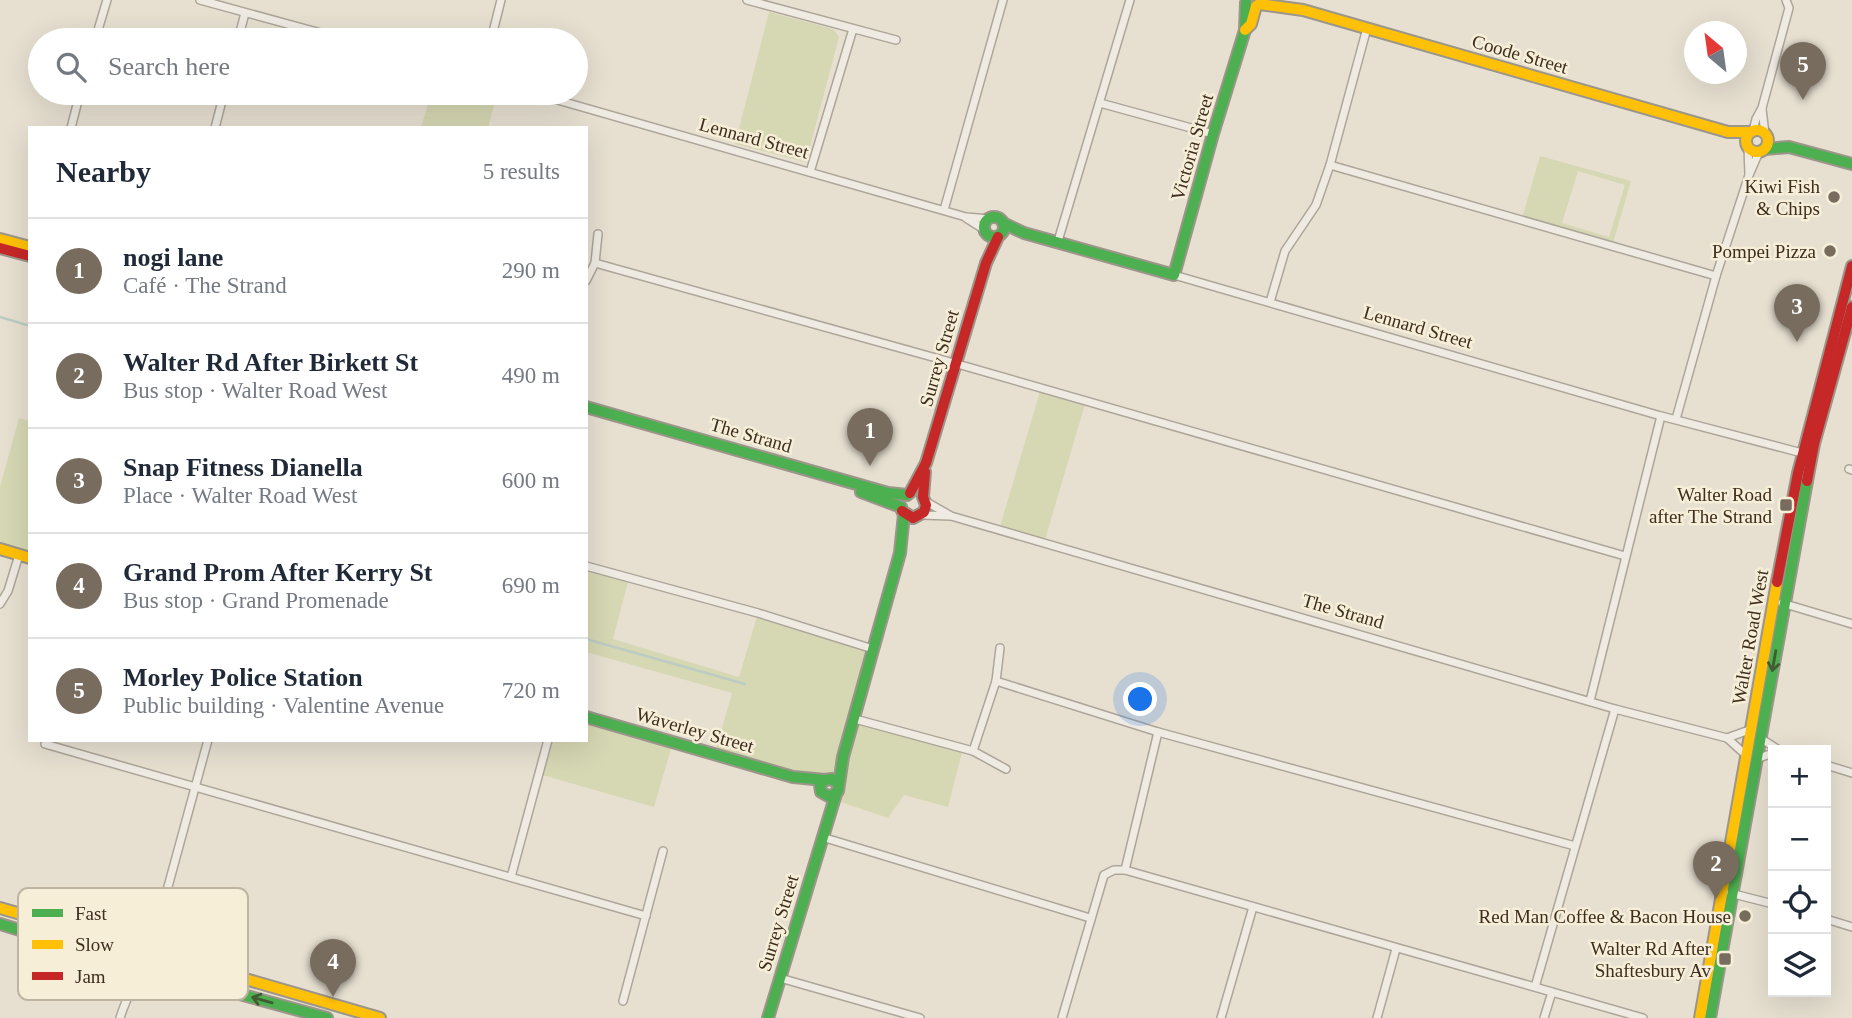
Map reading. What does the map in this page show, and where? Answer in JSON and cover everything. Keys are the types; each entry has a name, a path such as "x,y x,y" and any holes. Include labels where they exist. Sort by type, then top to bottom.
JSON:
{"street":[{"path":"99,28 107,0"},
{"path":"200,0 301,28"},
{"path":"494,28 501,0"},
{"path":"747,0 896,40"},
{"path":"944,210 1003,0"},
{"path":"1058,241 1130,0"},
{"name":"Coode Street","path":"1284,0 1303,10"},
{"path":"1755,148 1746,137 1752,131 1762,108 1789,1"},
{"name":"Coode Street","path":"1254,3 1303,10 1728,132 1755,148"},
{"name":"Victoria Street","path":"1174,275 1213,134 1245,30 1251,24 1254,3"},
{"path":"241,28 245,13"},
{"path":"1270,302 1285,251 1316,205 1367,28"},
{"path":"810,172 853,29"},
{"path":"1100,103 1213,134"},
{"path":"72,126 77,105"},
{"path":"216,126 221,105"},
{"name":"Lennard Street","path":"575,105 966,217 998,218 1001,231"},
{"path":"1755,148 1768,143 1762,108"},
{"name":"Coode Street","path":"1728,132 1760,131 1766,135"},
{"path":"1766,135 1789,148"},
{"path":"1755,148 1789,148 1851,165"},
{"path":"1676,419 1755,148"},
{"path":"1749,175 1755,148"},
{"path":"1329,165 1716,276"},
{"name":"Lennard Street","path":"966,217 991,237 1001,231 1058,241 1802,453"},
{"path":"985,231 985,224 990,219"},
{"name":"Surrey Street","path":"985,231 986,263"},
{"name":"Surrey Street","path":"924,499 926,463 954,363 986,263 1001,231"},
{"path":"588,277 595,263 598,234"},
{"path":"0,239 28,246"},
{"path":"0,248 28,255"},
{"path":"595,263 1625,556"},
{"name":"Walter Road West","path":"1751,757 1760,738 1802,453 1852,265"},
{"name":"Walter Road West","path":"1700,1018 1727,892 1751,757 1752,729 1814,444 1852,307"},
{"name":"The Strand","path":"588,408 888,493 909,494"},
{"name":"The Strand","path":"588,415 838,485 902,510"},
{"path":"1590,701 1661,415"},
{"name":"Surrey Street","path":"909,494 926,463"},
{"path":"917,493 924,499 926,509 919,517 909,518 902,510 902,499 909,494 917,493"},
{"name":"The Strand","path":"924,499 951,516 1615,709 1727,738 1751,757"},
{"name":"Surrey Street","path":"900,553 902,510"},
{"name":"The Strand","path":"919,517 951,516"},
{"name":"Surrey Street","path":"768,1018 822,837 832,784 855,719 900,553 919,517"},
{"path":"0,549 24,556 0,604"},
{"path":"588,567 758,613 873,649"},
{"path":"1779,603 1852,624"},
{"path":"973,751 996,681 1000,648"},
{"path":"996,681 1158,732 1576,846"},
{"path":"1535,987 1615,709"},
{"name":"Waverley Street","path":"588,718 793,777 832,784"},
{"path":"855,719 973,751 1006,769"},
{"path":"1727,738 1752,729"},
{"path":"1125,870 1158,732"},
{"path":"1760,738 1771,745"},
{"path":"168,888 207,742"},
{"path":"511,877 547,742"},
{"path":"45,744 646,916"},
{"path":"1751,757 1768,754"},
{"path":"1831,767 1852,773"},
{"name":"Waverley Street","path":"793,777 822,794"},
{"path":"822,794 830,797 832,784"},
{"name":"Surrey Street","path":"822,794 822,837"},
{"path":"822,837 1090,918"},
{"path":"623,1001 663,851"},
{"path":"1062,1018 1104,875 1114,870 1125,870 1643,1018"},
{"path":"1727,892 1768,904"},
{"name":"Walter Road West","path":"1710,1018 1727,892"},
{"path":"1221,1018 1253,907"},
{"path":"0,908 18,913"},
{"path":"1831,921 1852,927"},
{"path":"0,924 18,929"},
{"path":"1377,1018 1396,949"},
{"path":"780,978 920,1018"},
{"path":"248,980 380,1018"},
{"path":"1544,1018 1552,992"},
{"path":"248,996 327,1018"},
{"path":"120,1018 125,1000"}],"green space":[{"path":"769,12 833,29 839,37 806,162 735,144"},
{"path":"428,105 494,105 489,126 422,126"},
{"path":"1540,156 1631,181 1613,243 1522,218","holes":["1578,171 1625,185 1609,237 1562,223"]},
{"path":"1041,388 1086,401 1044,543 999,530"},
{"path":"19,418 28,420 28,557 0,549 0,487"},
{"path":"588,567 629,578 613,639 739,677 758,613 873,649 855,719 963,748 948,807 904,795 888,818 826,797 838,784 820,785 715,753 732,693 588,653"},
{"path":"588,718 673,742 654,807 539,774 547,742 588,742"}],"waterway":[{"path":"0,317 28,325"},
{"path":"588,640 745,684"}],"traffic: fast":[{"path":"1003,223 1024,233 1174,275 1245,30 1246,3"},
{"path":"1764,149 1789,147 1852,164"},
{"path":"994,217 1001,220 1004,227 1001,234 994,237 987,234 984,227 987,220 994,217"},
{"path":"588,408 888,493 907,495"},
{"path":"1710,1018 1807,481"},
{"path":"861,492 901,507"},
{"path":"838,784 832,779 825,780 820,785 821,792 830,797 838,791 843,757 900,553 904,514"},
{"path":"588,718 793,777 825,780"},
{"path":"768,1018 836,794"},
{"path":"0,924 18,929"},
{"path":"248,996 327,1018"}],"traffic: slow":[{"path":"1259,4 1303,10 1728,132 1751,132"},
{"path":"1245,30 1251,24 1256,6"},
{"path":"1757,130 1765,133 1768,141 1765,149 1757,152 1749,149 1746,141 1749,133 1757,130"},
{"path":"0,239 28,246"},
{"path":"0,549 28,557"},
{"path":"1700,1018 1777,582"},
{"path":"0,908 18,913"},
{"path":"248,980 380,1018"}],"traffic: jam":[{"path":"910,493 926,463 986,263 998,237"},
{"path":"0,248 28,255"},
{"path":"1777,582 1798,473 1852,266"},
{"path":"1807,481 1814,444 1852,307"},
{"path":"902,511 913,518 924,512 925,472"}],"place":[{"name":"Morley Police Station","path":"1803,100"},
{"name":"Kiwi Fish & Chips","path":"1834,197"},
{"name":"Pompei Pizza","path":"1830,251"},
{"name":"Snap Fitness Dianella","path":"1797,342"},
{"name":"nogi lane","path":"870,466"},
{"name":"Walter Road after The Strand","path":"1786,505"},
{"name":"Walter Rd After Birkett St","path":"1716,899"},
{"name":"Red Man Coffee & Bacon House","path":"1745,916"},
{"name":"Walter Rd After Shaftesbury Av","path":"1725,959"},
{"name":"Grand Prom After Kerry St","path":"333,997"}]}
